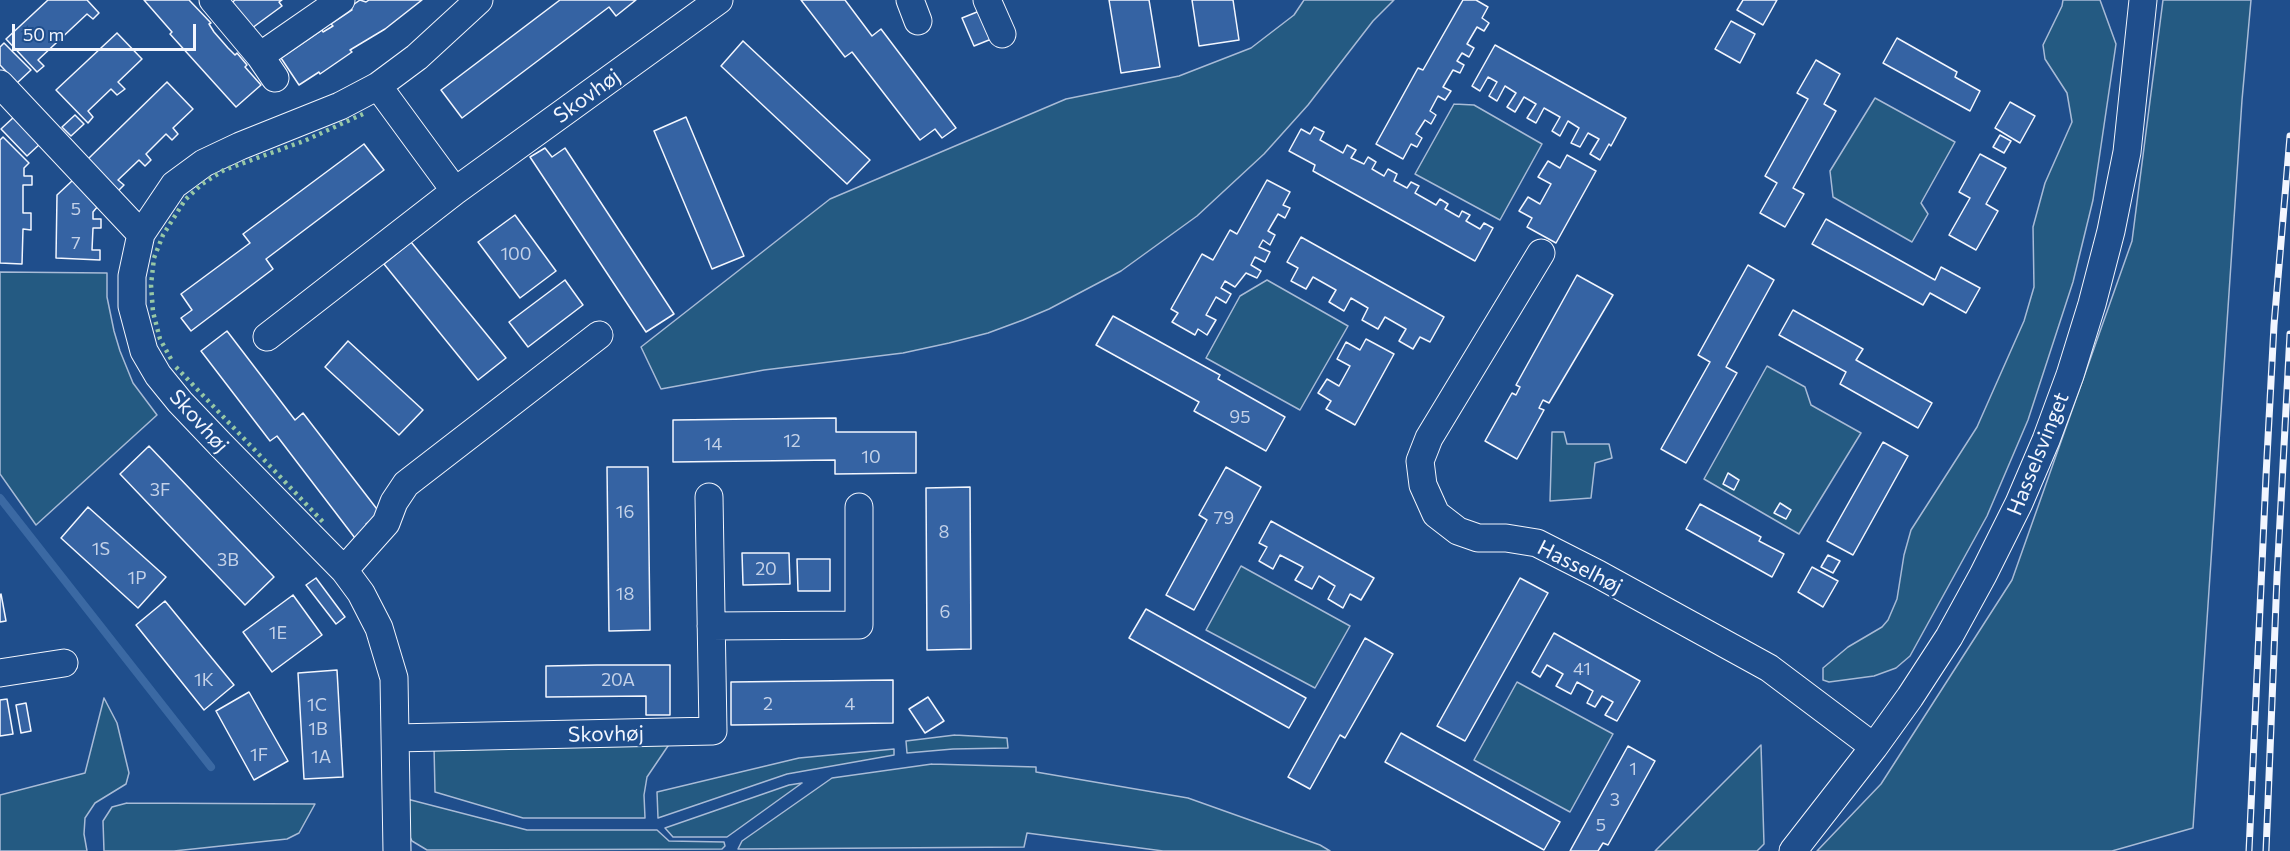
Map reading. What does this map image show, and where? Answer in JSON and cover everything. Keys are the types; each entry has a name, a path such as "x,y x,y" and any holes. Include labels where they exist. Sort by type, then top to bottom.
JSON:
{"street":[{"path":"213,0 260,56 275,78"},
{"path":"260,56 340,0"},
{"name":"Skovhøj","path":"397,851 394,678 379,627 361,592 344,570 221,446 158,375 144,351 132,306 132,276 141,234 174,185 204,163 340,105 378,86 417,57 479,0"},
{"name":"Skovhøj","path":"267,337 455,191 719,0"},
{"path":"987,0 1002,34"},
{"name":"Hasselsvinget","path":"1792,851 1874,747 1930,667 1983,575 2046,440 2070,375 2111,231 2127,152 2143,0"},
{"path":"0,84 141,234"},
{"path":"378,86 455,191"},
{"name":"Hasselhøj","path":"1541,253 1429,438 1420,461 1423,485 1436,513 1458,531 1478,538 1506,537 1537,543 1579,565 1769,668 1874,747"},
{"path":"344,570 386,523 394,502 406,484 599,335"},
{"name":"Skovhøj","path":"395,738 713,731 709,497"},
{"path":"711,626 859,625 859,507"},
{"path":"0,673 64,663"}],"shaded area":[{"path":"1304,0 1394,0 1373,21 1308,105 1264,154 1197,216 1121,271 1049,309 988,333 903,353 764,370 661,389 641,347 830,199 1066,99 1179,76 1251,48 1294,15"},
{"path":"2063,0 2100,0 2116,44 2093,200 2073,282 2028,420 1987,516 1910,656 1896,668 1874,676 1829,682 1823,680 1823,668 1848,647 1882,627 1888,620 1897,599 1904,555 1911,530 1977,427 2024,321 2034,287 2033,227 2045,183 2072,122 2067,93 2045,59 2043,45"},
{"path":"2163,0 2251,0 2242,100 2193,828 2112,851 1817,851 1881,784 2012,580 2132,241"},
{"path":"1875,98 1955,142 1921,203 1928,214 1912,242 1833,197 1830,171"},
{"path":"1454,104 1474,105 1542,144 1500,220 1415,174"},
{"path":"0,272 107,273 107,297 120,351 133,383 157,415 36,525 0,474"},
{"path":"1267,280 1348,326 1300,410 1206,358 1240,296"},
{"path":"1767,366 1805,387 1811,405 1861,433 1799,534 1704,479"},
{"path":"1552,432 1564,432 1567,444 1609,444 1612,458 1595,463 1591,498 1550,501"},
{"path":"1241,566 1350,626 1315,688 1206,630"},
{"path":"1517,682 1613,734 1570,812 1474,760"},
{"path":"104,698 117,723 129,773 126,784 95,803 85,818 84,834 87,851 0,851 0,795 85,773"},
{"path":"955,735 1007,738 1008,748 907,753 906,741"},
{"path":"670,743 647,777 644,795 645,818 523,818 435,792 434,746"},
{"path":"1761,745 1764,844 1757,851 1655,851"},
{"path":"894,749 894,755 787,774 658,818 657,792 799,758"},
{"path":"932,764 1036,767 1036,772 1188,798 1320,845 1330,851 1163,851 1027,833 1024,847 738,849 742,841 832,778"},
{"path":"802,783 727,837 673,837 665,828 789,785"},
{"path":"407,799 527,830 657,830 669,841 724,842 725,846 722,849 427,850 412,841 408,833"},
{"path":"127,803 315,804 299,833 287,839 174,851 104,851 103,821 112,807"}],"building":[{"path":"48,0 87,0 99,13 93,19 87,14 38,60 44,66 37,72 6,39"},
{"path":"144,0 189,0 211,23 209,24 214,32 228,48 235,55 237,53 247,65 245,67 261,85 236,107 170,34 172,32"},
{"path":"235,0 282,0 279,2 282,6 248,31 228,6"},
{"path":"360,0 366,2 369,0 422,0 385,29 350,50 352,52 299,85 281,58 322,30 323,32 333,26 331,24 352,10 350,7"},
{"path":"560,0 636,0 616,16 609,7 462,118 441,90"},
{"path":"801,0 845,0 872,36 881,29 956,128 942,138 935,129 920,140 852,52 845,57"},
{"path":"1109,0 1149,0 1160,67 1121,73"},
{"path":"1192,0 1233,0 1239,40 1199,46"},
{"path":"1463,0 1476,0 1488,7 1482,18 1489,23 1484,31 1477,27 1467,44 1474,48 1469,57 1462,53 1457,61 1464,65 1460,73 1453,70 1443,87 1451,91 1445,100 1438,96 1430,111 1436,115 1431,124 1425,120 1416,134 1422,138 1417,147 1411,144 1403,159 1376,144 1418,68 1423,70"},
{"path":"1743,0 1777,0 1763,25 1737,10"},
{"path":"982,10 994,38 974,46 962,18"},
{"path":"1731,21 1755,34 1740,63 1715,49"},
{"path":"117,33 142,59 118,82 125,89 117,95 111,89 88,111 93,117 88,123 56,90"},
{"path":"1897,38 1957,72 1955,77 1980,91 1970,111 1883,63"},
{"path":"743,41 870,160 847,184 721,66"},
{"path":"4,43 31,70 17,83 0,65 0,47"},
{"path":"1495,45 1626,118 1611,146 1609,144 1600,160 1590,154 1599,139 1588,133 1580,147 1571,143 1579,128 1568,121 1560,136 1552,131 1560,117 1544,108 1536,123 1527,118 1536,104 1524,97 1515,112 1507,107 1516,93 1505,86 1497,101 1489,96 1497,82 1488,77 1480,91 1472,86"},
{"path":"1816,60 1840,74 1824,104 1836,111 1793,188 1804,194 1785,227 1760,213 1777,183 1765,176 1808,99 1797,93"},
{"path":"167,82 193,109 173,128 178,134 172,140 166,134 146,154 151,160 145,166 139,160 118,180 124,185 118,191 88,159"},
{"path":"2010,102 2035,116 2020,143 1995,128"},
{"path":"75,115 84,124 71,136 62,127"},
{"path":"15,116 41,143 27,156 1,129"},
{"path":"686,117 744,256 712,269 654,131"},
{"path":"1314,127 1324,132 1320,140 1343,153 1347,145 1356,150 1351,158 1364,164 1368,157 1376,162 1372,169 1384,176 1388,169 1397,174 1394,181 1407,188 1411,182 1419,186 1415,193 1436,205 1440,199 1448,204 1445,209 1459,217 1462,211 1470,215 1466,221 1480,229 1484,223 1493,228 1475,261 1313,171 1315,165 1289,151 1301,129 1310,134"},
{"path":"2000,135 2011,141 2004,153 1993,147"},
{"path":"3,137 29,163 24,168 24,176 32,176 32,185 23,185 23,213 31,213 31,230 23,229 22,264 0,263 0,140"},
{"path":"364,144 384,170 266,259 273,269 191,331 181,318 192,310 181,294 250,243 243,234"},
{"path":"545,148 552,157 565,148 674,314 646,332 530,157"},
{"path":"1980,154 2006,168 1986,204 1998,211 1976,250 1949,235 1970,198 1959,192"},
{"path":"1567,155 1596,171 1556,243 1527,227 1532,218 1519,211 1528,197 1540,204 1551,184 1538,177 1548,161 1560,168"},
{"path":"73,180 98,206 93,212 93,219 101,219 101,228 93,228 92,250 100,250 100,260 56,258 57,195"},
{"path":"1267,180 1290,192 1283,205 1290,208 1285,218 1278,214 1268,231 1275,235 1270,245 1263,240 1259,247 1270,252 1265,262 1255,257 1251,265 1261,271 1257,278 1246,273 1235,287 1225,281 1221,288 1231,294 1226,303 1216,297 1206,315 1216,320 1207,335 1198,329 1195,335 1172,322 1178,313 1171,309 1202,254 1213,260 1230,230 1237,234"},
{"path":"515,215 556,271 520,298 478,242"},
{"path":"1826,219 1935,280 1941,267 1980,288 1966,313 1930,293 1923,305 1812,244"},
{"path":"1301,237 1444,317 1430,342 1420,337 1413,349 1399,341 1406,329 1385,317 1378,329 1362,320 1368,308 1351,298 1344,311 1329,302 1336,290 1313,277 1306,289 1291,281 1298,268 1287,262"},
{"path":"411,242 506,358 478,380 384,264"},
{"path":"1748,265 1774,280 1726,367 1737,373 1686,463 1661,449 1710,362 1698,355"},
{"path":"1577,275 1613,295 1549,403 1543,400 1539,408 1544,410 1517,459 1485,441 1512,393 1516,395 1520,387 1516,385"},
{"path":"565,280 583,305 528,347 509,322"},
{"path":"1793,310 1863,349 1856,360 1932,403 1918,428 1840,384 1846,372 1779,335"},
{"path":"1113,316 1220,375 1218,379 1285,417 1266,451 1194,411 1199,402 1096,345"},
{"path":"227,331 295,420 303,413 380,513 366,524 372,532 358,542 277,436 270,441 201,351"},
{"path":"1366,339 1394,354 1355,425 1326,409 1331,401 1318,393 1327,379 1339,386 1350,366 1337,359 1346,342 1360,350"},
{"path":"348,341 423,410 399,435 325,367"},
{"path":"836,418 836,432 916,432 916,473 835,474 835,460 673,462 673,420"},
{"path":"1883,442 1908,456 1853,555 1827,541"},
{"path":"149,446 274,577 245,605 120,474"},
{"path":"607,467 648,467 650,630 609,631"},
{"path":"1226,467 1261,487 1194,610 1166,595 1207,520 1199,515"},
{"path":"1728,473 1739,480 1734,490 1723,484"},
{"path":"970,487 971,649 927,650 926,488"},
{"path":"1780,503 1791,510 1786,519 1774,513"},
{"path":"1700,504 1761,537 1759,541 1784,554 1772,577 1686,529"},
{"path":"88,507 166,577 138,608 61,538"},
{"path":"1271,521 1374,578 1361,600 1350,594 1343,608 1328,599 1335,586 1319,576 1312,589 1295,580 1303,567 1280,555 1273,569 1259,561 1267,547 1259,543"},
{"path":"742,553 789,553 790,584 743,585"},
{"path":"1828,555 1840,561 1833,573 1821,567"},
{"path":"797,559 830,559 830,591 798,591"},
{"path":"1812,567 1838,581 1823,607 1798,592"},
{"path":"316,578 345,617 336,624 306,585"},
{"path":"1520,578 1548,593 1465,741 1437,726"},
{"path":"0,595 6,621 0,622"},
{"path":"293,595 322,635 272,672 243,632"},
{"path":"165,601 234,685 204,710 136,625"},
{"path":"1146,609 1306,698 1289,728 1129,638"},
{"path":"1554,633 1640,681 1617,721 1605,715 1613,702 1602,696 1595,707 1587,703 1593,691 1577,682 1571,694 1556,686 1563,674 1547,665 1540,677 1532,672"},
{"path":"1365,638 1393,654 1345,738 1340,735 1310,789 1288,777"},
{"path":"670,665 670,715 646,715 646,696 546,697 546,666"},
{"path":"337,670 343,777 304,779 298,673"},
{"path":"893,680 893,723 731,725 731,682"},
{"path":"249,692 288,761 254,780 216,711"},
{"path":"928,697 944,721 925,733 909,709"},
{"path":"7,699 13,734 0,736 0,700"},
{"path":"26,703 31,731 21,733 16,705"},
{"path":"1401,733 1560,822 1544,850 1385,762"},
{"path":"1628,746 1655,761 1608,845 1603,843 1598,851 1570,851"}],"waterway":[{"path":"0,498 211,767"}],"railway":[{"path":"2249,851 2274,325 2290,136"},
{"path":"2266,851 2290,334"}],"hedge":[{"path":"171,359 160,339 153,312 151,285 154,258 163,235 185,200 202,184 224,170 304,141 363,114"},
{"path":"176,367 324,523"}]}
